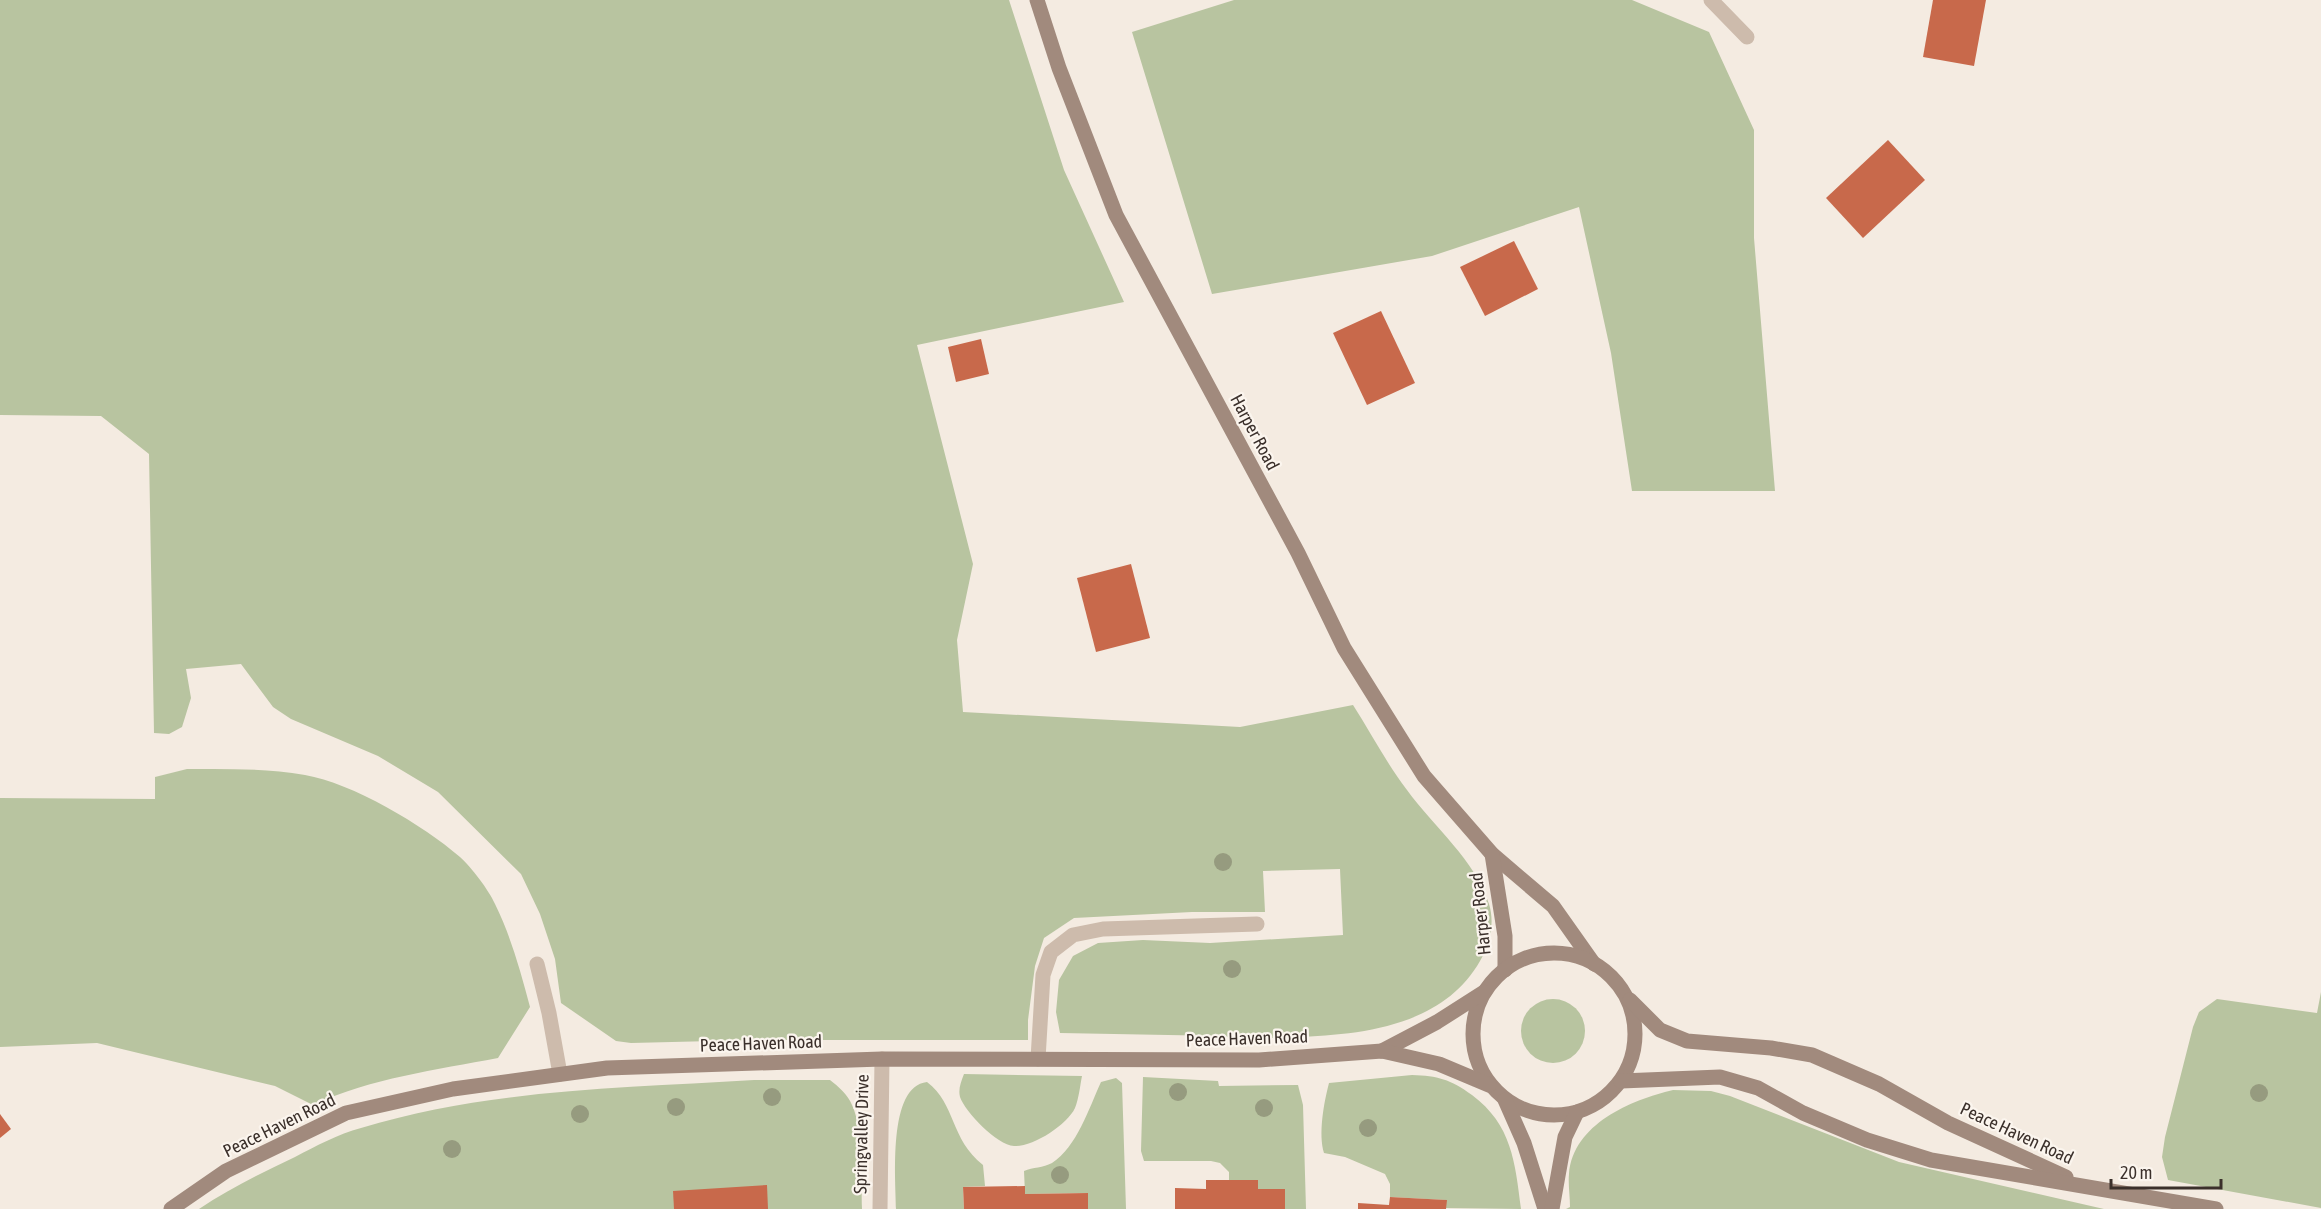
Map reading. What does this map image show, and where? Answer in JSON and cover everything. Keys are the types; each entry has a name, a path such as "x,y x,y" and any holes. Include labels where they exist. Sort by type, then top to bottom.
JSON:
{"main road":[{"name":"Harper Road","path":"1037,0 1059,68 1116,215 1293,543 1344,648 1424,776 1492,854 1553,906 1594,964"},
{"name":"Harper Road","path":"1492,854 1505,936 1505,970"},
{"path":"1548,953 1572,955 1594,964 1612,978 1625,996 1633,1017 1635,1039 1630,1061 1621,1081 1594,1105 1577,1112 1552,1116 1527,1111 1505,1100 1490,1085 1478,1064 1472,1039 1475,1015 1484,992 1505,970 1525,958 1548,953"},
{"name":"Peace Haven Road","path":"1382,1052 1437,1022 1484,992"},
{"name":"Peace Haven Road","path":"1625,996 1660,1030 1686,1041 1771,1048 1812,1055 1879,1084 1948,1124 2086,1186"},
{"name":"Peace Haven Road","path":"171,1209 226,1171 346,1113 453,1089 607,1068 882,1059 1259,1060 1382,1052 1439,1064 1490,1085"},
{"name":"Peace Haven Road","path":"1621,1081 1720,1077 1758,1088 1803,1113 1867,1140 1931,1160 2086,1186"},
{"path":"1505,1100 1524,1143 1545,1209"},
{"path":"1552,1209 1565,1137 1577,1112"},
{"path":"2086,1186 2216,1209"}],"street":[{"path":"1710,0 1747,37"},
{"path":"1038,1059 1043,975 1051,952 1073,935 1103,929 1257,924"},
{"path":"537,964 560,1074"},
{"name":"Springvalley Drive","path":"880,1209 882,1059"}],"green space":[{"path":"0,0 1009,0 1064,170 1124,302 917,345 973,564 957,640 963,712 1240,727 1353,705 1400,780 1464,858 1483,888 1491,911 1491,926 1489,941 1480,961 1464,983 1445,1000 1399,1023 1373,1029 1321,1036 1258,1038 1060,1033 1056,1012 1059,980 1073,956 1098,943 1143,940 1210,943 1343,935 1340,869 1263,871 1265,912 1192,912 1074,918 1044,938 1035,966 1028,1020 1028,1040 754,1040 631,1043 616,1041 561,1003 555,959 540,914 521,874 438,792 378,756 291,719 273,707 241,664 186,669 191,698 182,727 169,734 154,733 149,454 101,416 0,415"},
{"path":"1234,0 1632,0 1709,32 1754,130 1754,238 1775,491 1632,491 1611,353 1579,207 1432,256 1212,294 1132,32"},
{"path":"187,769 275,771 324,780 386,807 427,832 460,857 484,886 501,916 530,1007 498,1058 381,1081 313,1105 275,1086 97,1043 0,1047 0,798 155,799 155,777"},
{"path":"2321,992 2321,1208 2168,1180 2162,1157 2165,1137 2193,1027 2199,1012 2217,999 2317,1013"},
{"path":"1553,999 1571,1005 1579,1013 1585,1031 1579,1049 1571,1057 1553,1063 1535,1057 1527,1049 1521,1031 1527,1013 1535,1005"},
{"path":"964,1074 1082,1076 1075,1108 1071,1115 1040,1139 1014,1146 991,1134 968,1111 959,1094"},
{"path":"1412,1075 1429,1076 1457,1085 1472,1095 1496,1119 1504,1132 1513,1160 1521,1209 1446,1208 1446,1200 1390,1197 1390,1184 1385,1174 1345,1157 1324,1153 1322,1128 1329,1083"},
{"path":"1143,1077 1218,1081 1219,1086 1298,1085 1303,1105 1306,1209 1285,1209 1258,1189 1258,1180 1229,1180 1229,1172 1220,1163 1144,1161 1141,1151"},
{"path":"1116,1078 1122,1083 1126,1209 1088,1209 1088,1193 1025,1194 1024,1171 1049,1165 1061,1156 1081,1126 1101,1082"},
{"path":"754,1080 830,1080 845,1094 852,1105 858,1128 862,1209 199,1209 246,1182 336,1137 409,1115 458,1105 556,1092"},
{"path":"927,1082 949,1111 964,1144 983,1165 985,1186 963,1187 964,1209 896,1209 895,1158 900,1117 905,1100 914,1087"},
{"path":"1673,1090 1711,1091 1730,1096 1899,1162 2104,1209 1566,1209 1570,1207 1569,1174 1573,1156 1581,1141 1607,1117 1623,1108"}],"building":[{"path":"1933,0 1986,0 1974,66 1923,57"},
{"path":"1888,140 1925,180 1863,238 1826,198"},
{"path":"1514,241 1538,289 1485,316 1460,267"},
{"path":"1381,311 1415,383 1367,405 1333,333"},
{"path":"981,339 989,374 956,382 948,347"},
{"path":"1131,564 1150,638 1096,652 1077,578"},
{"path":"0,1114 11,1129 0,1138"},
{"path":"1206,1180 1258,1180 1258,1189 1285,1189 1285,1209 1175,1209 1175,1188 1206,1189"},
{"path":"767,1185 768,1209 674,1209 673,1191"},
{"path":"1025,1186 1025,1194 1088,1193 1088,1209 964,1209 963,1187"},
{"path":"1390,1197 1447,1200 1446,1209 1358,1209 1358,1203 1389,1205"}]}
